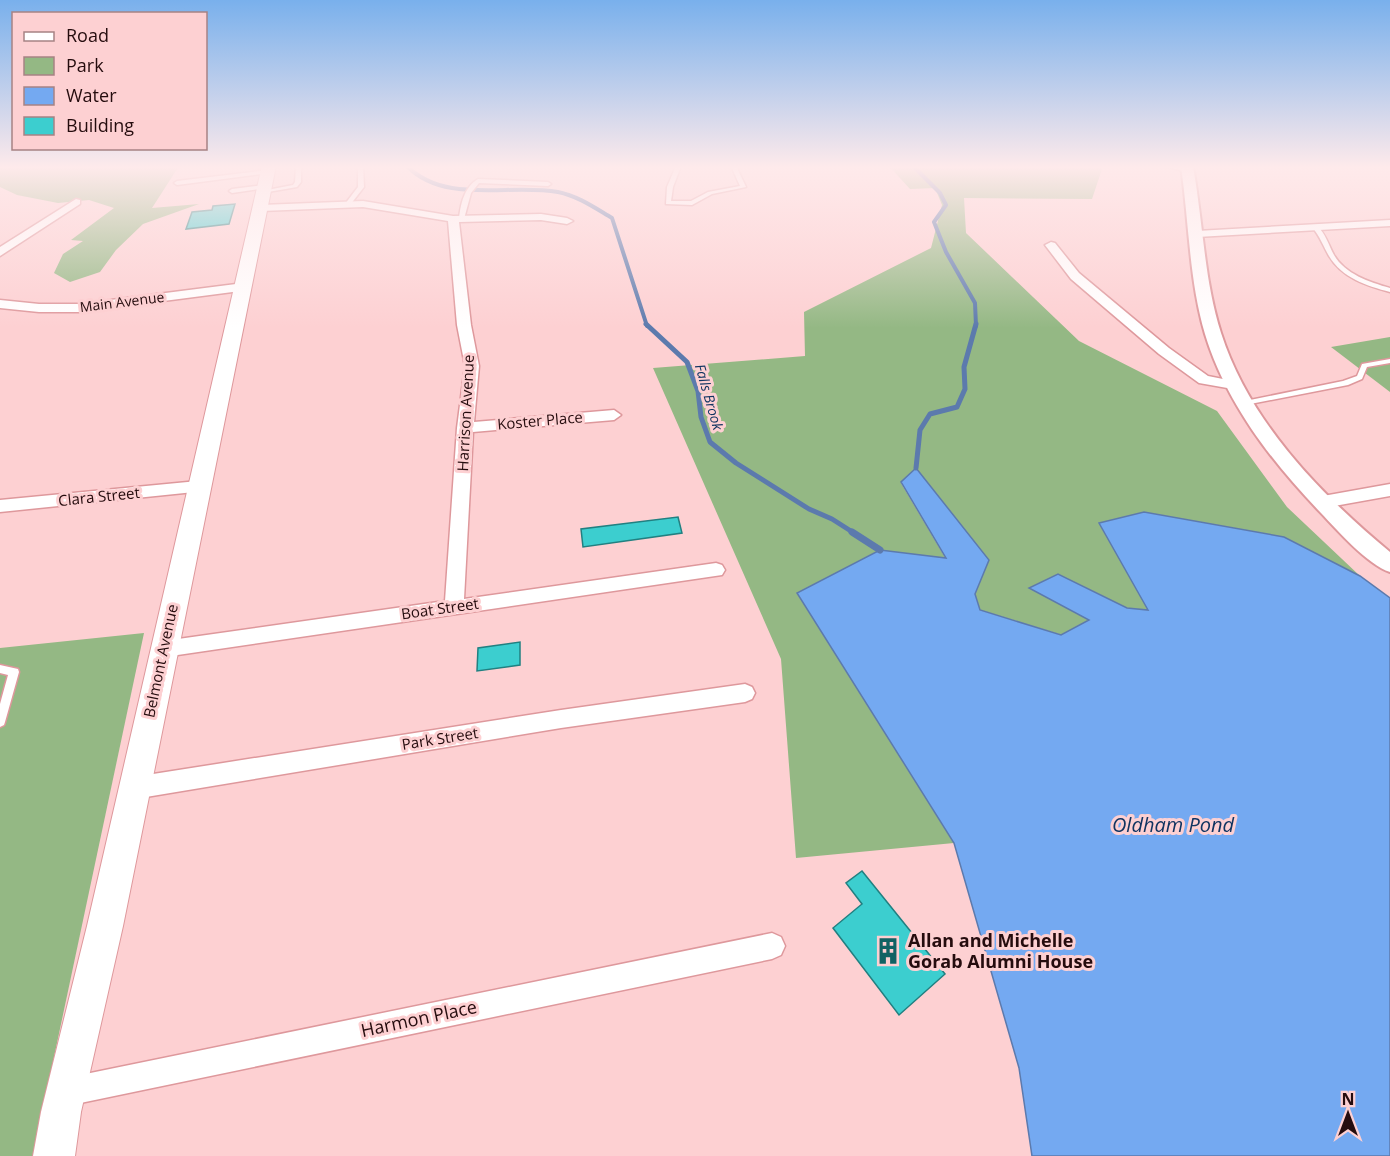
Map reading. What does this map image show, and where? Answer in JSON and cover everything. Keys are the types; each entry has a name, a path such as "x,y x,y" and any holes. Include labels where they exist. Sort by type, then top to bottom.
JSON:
{"main road":[{"name":"Belmont Avenue","path":"54,1156 66,1092 258,220"}],"street":[{"path":"0,252 49,220"},
{"name":"Harrison Avenue","path":"454,608 471,353 464,325 457,220"},
{"path":"558,220 567,221"},
{"path":"1195,220 1213,333 1233,385 1266,434 1323,502 1390,564"},
{"path":"1197,234 1390,223"},
{"path":"1050,245 1075,276 1164,351 1204,380 1233,385"},
{"name":"Main Avenue","path":"0,304 39,308 79,308 244,287"},
{"name":"Koster Place","path":"465,428 614,415"},
{"name":"Clara Street","path":"0,506 198,487"},
{"path":"1323,502 1390,490"},
{"name":"Boat Street","path":"164,649 716,570"},
{"name":"Park Street","path":"134,788 561,719 745,693"},
{"name":"Harmon Place","path":"66,1092 772,946"}],"lane":[{"path":"1315,227 1324,236 1337,265 1369,284 1390,290"},
{"path":"1245,403 1346,383 1360,377 1364,365 1390,361"},
{"path":"0,722 14,672 1,668"}],"green space":[{"path":"98,220 154,220 143,224 116,250 100,272 70,282 54,273 63,254 83,241 71,240"},
{"path":"938,220 965,220 966,233 1079,341 1217,411 1287,507 1360,576 1284,537 1144,512 1099,523 1149,610 1127,608 1058,574 1089,621 1062,635 980,610 975,594 988,560 916,468 901,483 946,559 797,593 954,843 796,858 781,659 653,368 805,356 804,312 931,248"},
{"path":"1390,337 1390,392 1331,347"},
{"path":"144,633 33,1156 0,1156 0,648"}],"water":[{"name":"Oldham Pond","path":"916,468 989,560 975,594 980,610 1061,635 1089,620 1029,588 1058,574 1127,608 1148,610 1099,523 1144,512 1284,537 1360,576 1390,598 1390,1156 1032,1156 1019,1068 954,843 797,593 880,550 946,558 901,482"}],"building":[{"path":"189,220 230,220 229,224 186,229"},
{"path":"678,517 682,533 583,547 581,529"},
{"path":"520,642 520,665 477,671 478,648"},
{"name":"Allan and Michelle Gorab Alumni House","path":"862,871 945,974 899,1015 833,928 862,904 846,883"}],"waterway":[{"name":"Falls Brook","path":"613,220 647,324"},
{"path":"935,220 934,222 946,252 975,303 976,324"},
{"name":"Falls Brook","path":"647,324 687,362 698,391 701,417 710,442 736,463 809,509 832,519 854,533"},
{"path":"916,468 920,430 930,414 957,407 965,389 964,367 976,324"},
{"name":"Falls Brook","path":"852,532 880,550"}],"place":[{"name":"Allan and Michelle Gorab Alumni House","path":"888,951"}]}
